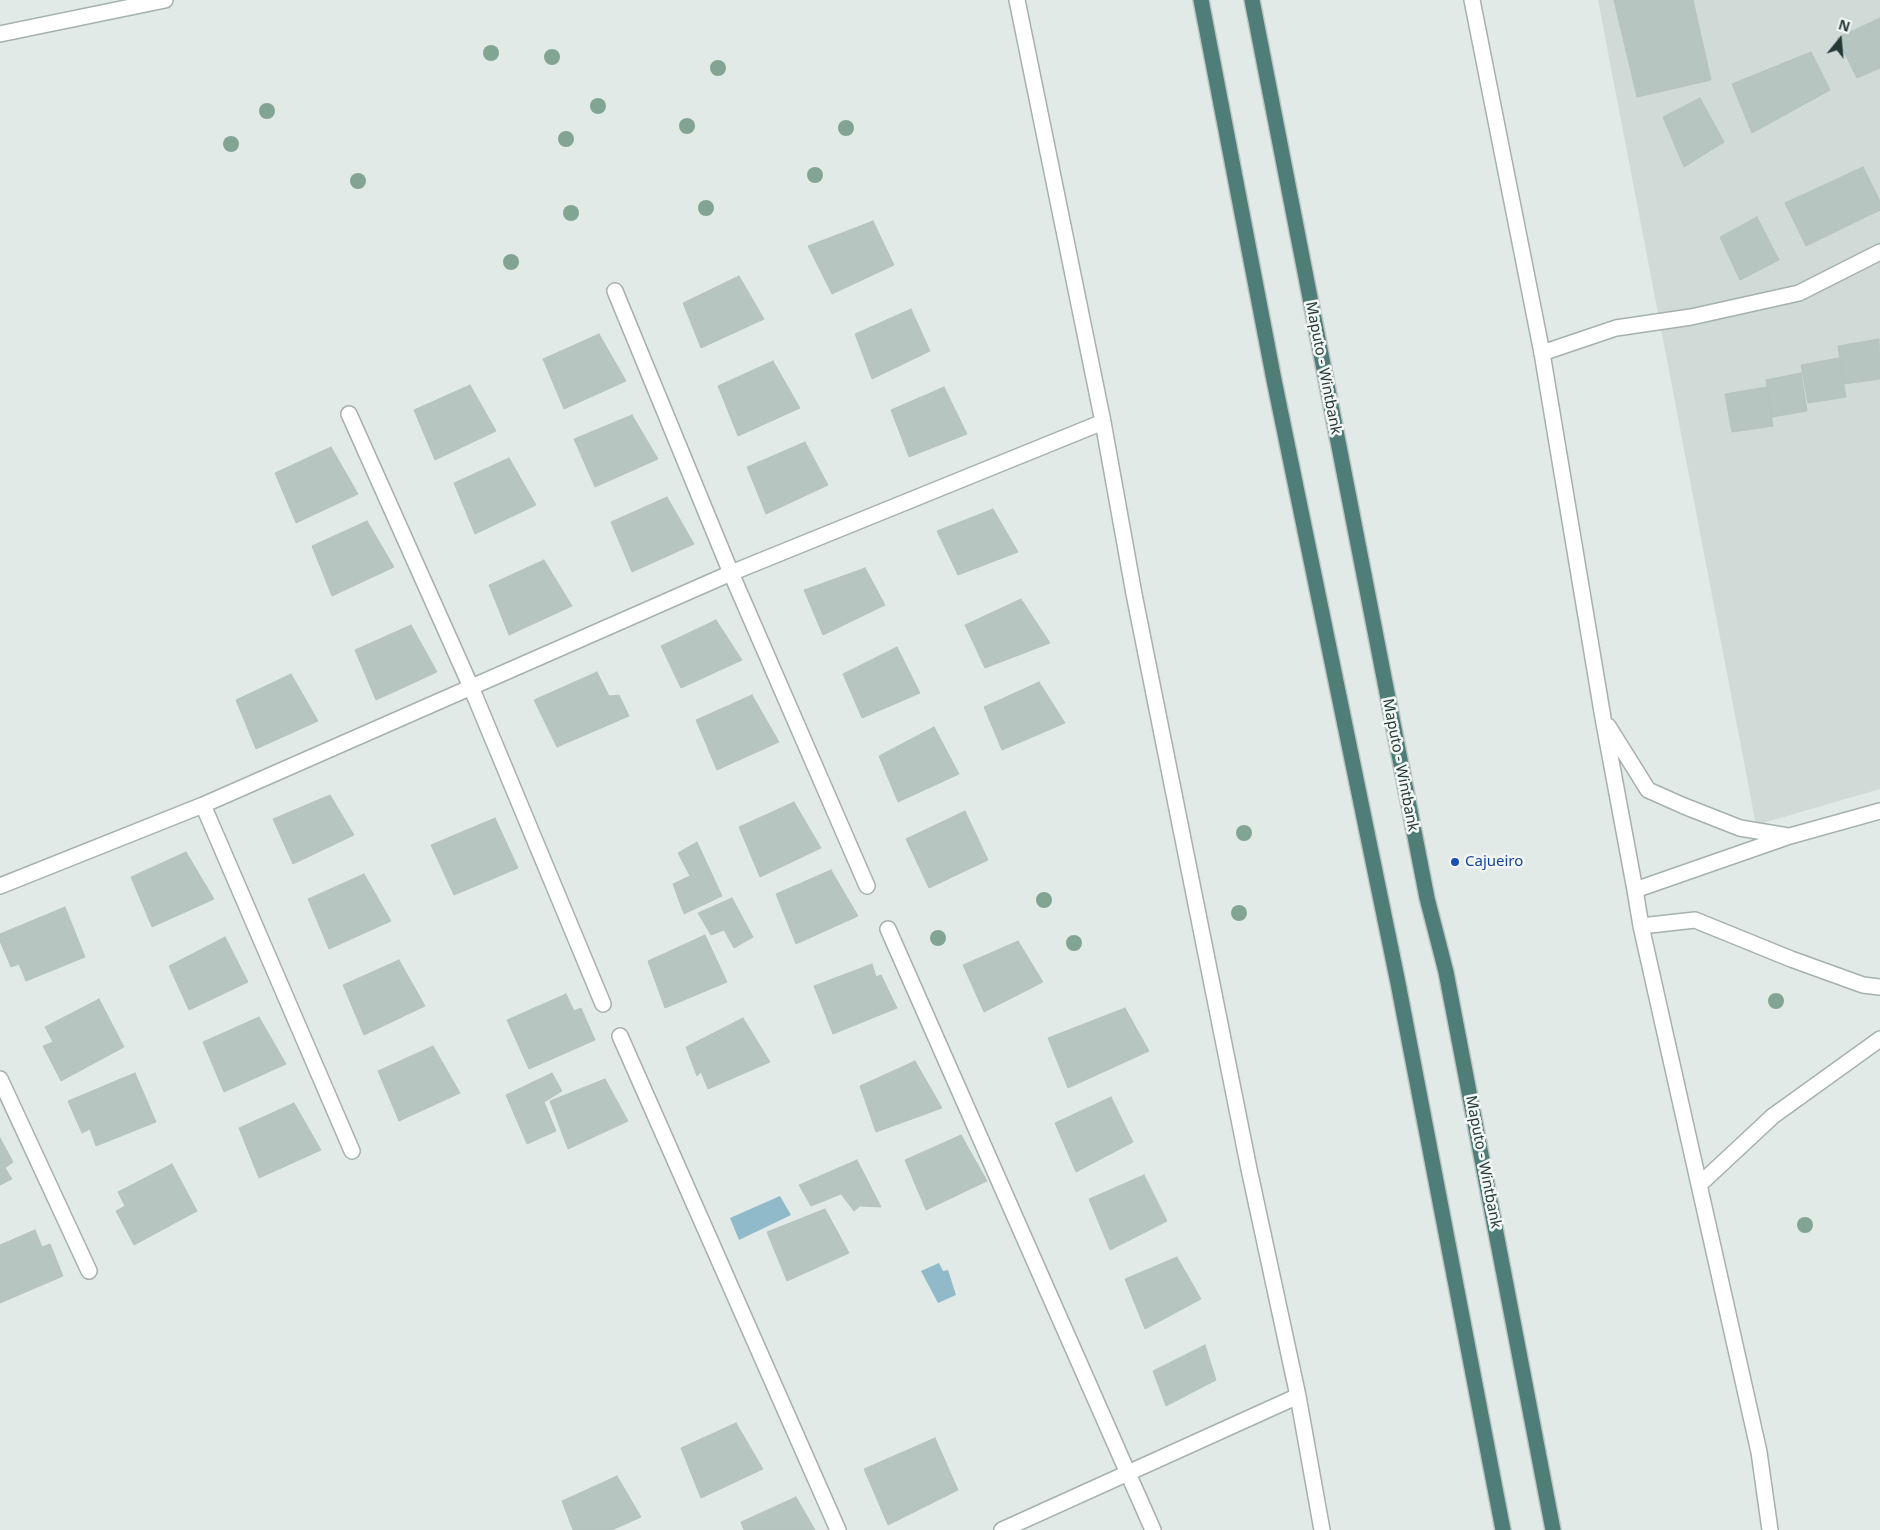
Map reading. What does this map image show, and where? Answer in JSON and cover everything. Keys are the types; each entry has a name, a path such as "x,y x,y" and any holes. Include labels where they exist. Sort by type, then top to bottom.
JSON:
{"highway":[{"path":"1201,0 1274,380 1396,974 1502,1530"},
{"name":"Maputo - Wintbank","path":"1252,0 1426,898 1446,972 1553,1530"}],"street":[{"path":"0,34 165,0"},
{"path":"1017,0 1103,422 1134,594 1249,1169 1298,1396 1322,1530"},
{"path":"1472,0 1542,353 1603,718 1636,890 1640,926 1759,1452 1770,1530"},
{"path":"1542,353 1616,328 1691,317 1799,293 1880,252"},
{"path":"615,291 731,572 867,886"},
{"path":"349,414 471,687 603,1004"},
{"path":"0,886 203,805 731,572 1103,422"},
{"path":"1603,718 1648,790 1740,828 1790,836"},
{"path":"203,805 352,1151"},
{"path":"1636,890 1790,836 1880,810"},
{"path":"1640,926 1694,920 1791,959 1863,985 1880,987"},
{"path":"888,929 1153,1530"},
{"path":"620,1036 838,1530"},
{"path":"1699,1185 1773,1116 1880,1039"},
{"path":"0,1079 90,1271"},
{"path":"1002,1530 1298,1396"}],"shaded area":[{"path":"1598,0 1880,0 1880,789 1756,825"}],"water":[{"path":"780,1196 791,1215 739,1240 730,1218"},
{"path":"939,1263 943,1271 948,1270 956,1295 938,1303 921,1271"}],"building":[{"path":"1614,0 1693,0 1711,80 1637,97"},
{"path":"1880,18 1880,68 1857,78 1837,38"},
{"path":"1811,52 1830,90 1752,133 1732,84"},
{"path":"1700,98 1724,142 1684,167 1663,117"},
{"path":"1863,167 1880,201 1880,210 1806,246 1785,203"},
{"path":"1757,217 1779,260 1740,280 1720,237"},
{"path":"873,221 894,265 832,294 808,246"},
{"path":"739,276 764,319 701,348 683,303"},
{"path":"911,309 930,351 872,379 855,334"},
{"path":"599,334 626,381 564,409 543,359"},
{"path":"1879,339 1880,379 1844,384 1838,346"},
{"path":"1839,358 1846,397 1808,403 1801,365"},
{"path":"773,361 800,408 738,436 718,386"},
{"path":"1801,373 1807,411 1772,417 1766,380"},
{"path":"470,385 496,431 435,460 414,410"},
{"path":"944,387 967,434 909,457 891,410"},
{"path":"1767,387 1773,426 1732,432 1725,394"},
{"path":"632,415 658,459 595,487 574,439"},
{"path":"805,442 828,485 766,514 747,467"},
{"path":"331,447 358,494 296,523 275,473"},
{"path":"509,458 536,505 475,534 454,483"},
{"path":"667,497 694,544 632,572 611,522"},
{"path":"993,509 1018,552 958,575 937,531"},
{"path":"367,521 394,567 332,596 312,546"},
{"path":"544,560 572,606 509,635 489,585"},
{"path":"865,568 885,605 823,635 804,590"},
{"path":"1021,599 1050,643 985,668 965,625"},
{"path":"716,620 742,660 681,688 661,646"},
{"path":"411,625 437,672 376,700 355,650"},
{"path":"897,647 920,693 862,718 843,674"},
{"path":"597,672 609,696 619,695 629,716 557,747 534,700"},
{"path":"291,674 318,721 256,749 236,700"},
{"path":"1039,682 1065,723 1002,750 984,707"},
{"path":"752,695 779,742 717,770 696,720"},
{"path":"934,727 959,774 898,802 879,756"},
{"path":"330,795 354,835 293,864 273,819"},
{"path":"794,802 821,848 760,877 739,827"},
{"path":"965,811 988,860 929,888 906,839"},
{"path":"495,818 518,868 454,895 431,845"},
{"path":"697,842 722,896 684,914 673,884 690,876 678,853"},
{"path":"186,852 214,899 152,927 131,877"},
{"path":"831,870 858,916 796,944 776,894"},
{"path":"364,874 391,921 329,949 308,899"},
{"path":"732,898 753,937 734,948 724,930 711,935 698,913"},
{"path":"65,907 85,957 26,981 19,964 11,967 0,941 0,934"},
{"path":"705,935 727,982 665,1008 648,961"},
{"path":"225,937 248,982 189,1010 169,966"},
{"path":"1018,941 1043,982 984,1012 963,965"},
{"path":"399,960 425,1006 364,1035 343,985"},
{"path":"872,964 876,977 881,975 897,1008 833,1034 814,986"},
{"path":"566,994 574,1011 581,1008 595,1040 529,1069 507,1020"},
{"path":"99,999 124,1047 61,1081 43,1046 53,1042 45,1027"},
{"path":"1125,1008 1149,1051 1068,1088 1048,1038"},
{"path":"259,1017 286,1064 224,1092 203,1042"},
{"path":"743,1018 770,1062 708,1089 701,1072 697,1076 686,1047"},
{"path":"433,1046 460,1093 399,1121 378,1071"},
{"path":"915,1061 942,1108 876,1132 860,1086"},
{"path":"135,1073 156,1122 96,1146 90,1129 82,1133 68,1101"},
{"path":"552,1073 562,1091 544,1102 556,1131 527,1144 506,1095"},
{"path":"605,1079 628,1121 568,1149 550,1101"},
{"path":"1111,1097 1133,1142 1076,1172 1055,1123"},
{"path":"294,1103 321,1150 259,1178 239,1128"},
{"path":"961,1135 987,1181 926,1210 905,1160"},
{"path":"0,1138 13,1162 5,1168 12,1179 0,1185"},
{"path":"857,1160 881,1207 860,1206 854,1211 841,1194 811,1206 799,1185"},
{"path":"172,1164 197,1211 134,1245 116,1211 125,1206 118,1192"},
{"path":"1144,1175 1167,1221 1110,1250 1089,1199"},
{"path":"825,1209 849,1253 787,1281 767,1232"},
{"path":"35,1230 42,1247 50,1244 63,1276 0,1303 0,1245"},
{"path":"1177,1257 1201,1299 1145,1329 1125,1279"},
{"path":"1205,1345 1216,1380 1166,1406 1153,1371"},
{"path":"736,1423 763,1469 701,1498 681,1448"},
{"path":"935,1438 958,1490 888,1525 864,1469"},
{"path":"617,1476 641,1517 612,1530 573,1530 562,1501"},
{"path":"796,1497 815,1530 744,1530 741,1522"}],"place":[{"name":"Cajueiro","path":"1455,862"}]}
